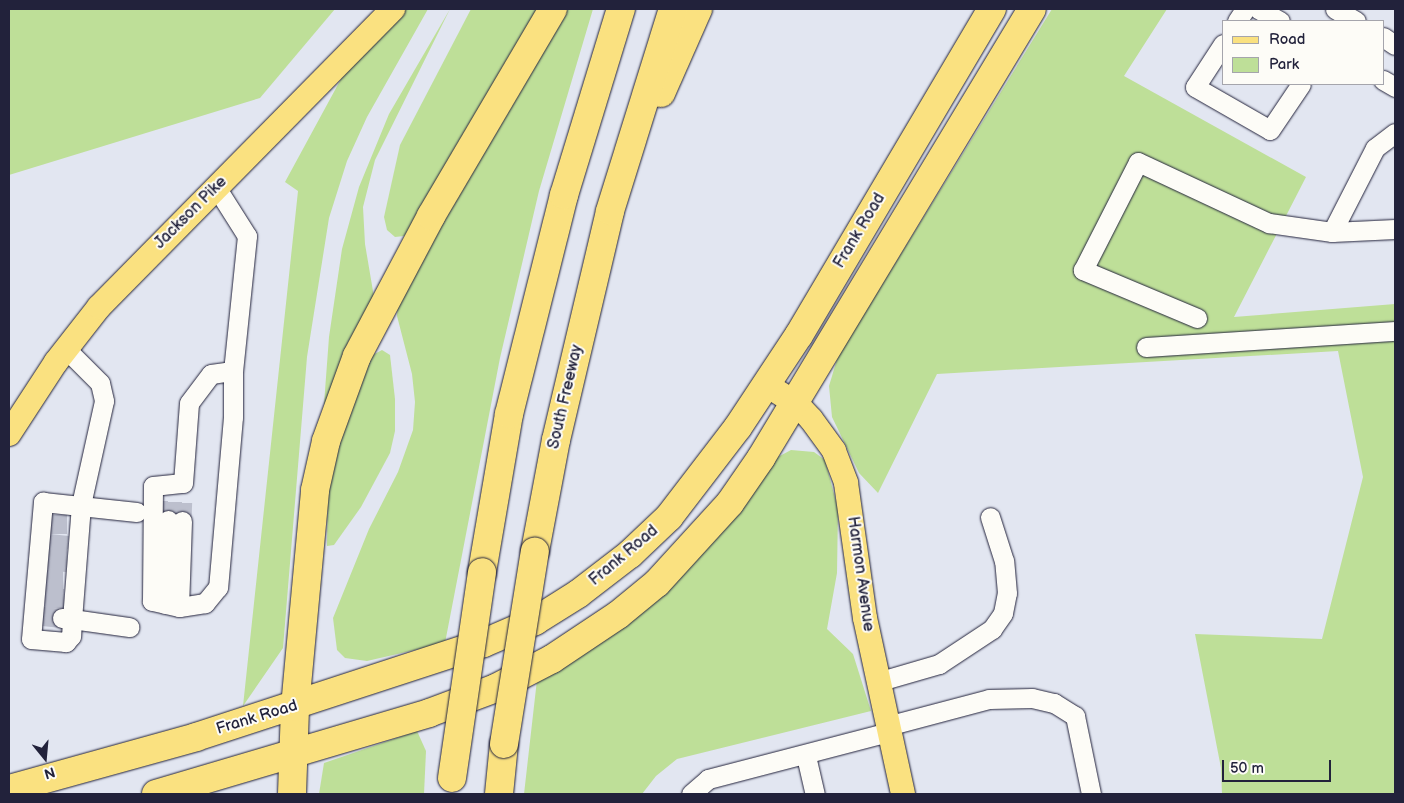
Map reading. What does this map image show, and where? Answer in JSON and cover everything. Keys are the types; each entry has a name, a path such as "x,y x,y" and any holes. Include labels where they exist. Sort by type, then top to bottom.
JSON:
{"highway":[{"path":"292,794 295,754 295,706 315,490 326,441 349,375 431,216 553,9"},
{"path":"451,786 482,572 509,414 564,195 621,9"},
{"name":"South Freeway","path":"499,794 504,744 535,551 558,431 610,211 673,9"},
{"path":"610,211 698,9"},
{"name":"Frank Road","path":"9,789 71,774 295,706 484,643 536,621 578,594 630,554 669,517 711,465 799,334 992,9"},
{"name":"Frank Road","path":"156,794 429,713 496,688 552,659 618,615 657,583 694,547 730,503 796,402 1032,9"}],"main road":[{"name":"Jackson Pike","path":"9,434 66,349 98,307 393,9"},
{"name":"Harmon Avenue","path":"765,384 796,402 824,434 846,483 864,618 902,794"}],"lane":[{"path":"1238,20 1245,9"},
{"path":"1258,9 1278,20"},
{"path":"1335,9 1354,20"},
{"path":"1384,38 1395,45"},
{"path":"1222,46 1195,87 1270,130 1300,85"},
{"path":"1384,81 1395,87"},
{"path":"1332,232 1375,148 1395,133"},
{"path":"1197,318 1083,270 1138,162 1269,224 1332,232 1395,229"},
{"path":"216,187 247,236 233,371 232,417 218,587 204,603 172,605 152,601 153,486 176,491 190,403 211,374 233,371"},
{"path":"1146,347 1395,331"},
{"path":"66,349 100,382 104,401 80,505 59,524 42,561 49,604 67,619 129,627"},
{"path":"67,619 71,636 66,642 31,639 71,562 59,524 43,502 136,512"},
{"path":"877,682 939,664 992,629 1003,614 1007,593 1004,561 990,517"},
{"path":"172,605 175,521"},
{"path":"691,794 708,780 806,756 887,729 989,699 1032,698 1054,703 1075,716 1091,794"},
{"path":"806,756 815,794"}],"green space":[{"path":"9,9 335,9 260,98 9,175"},
{"path":"379,9 428,9 367,117 347,161 329,218 307,357 283,648 243,706 298,191 285,182"},
{"path":"450,9 375,160 363,207 365,244 374,297 332,403 324,404 329,337 342,249 359,187 389,114"},
{"path":"471,9 539,9 413,227 404,236 395,237 387,230 384,217 400,145"},
{"path":"564,9 593,9 539,191 500,358 445,643 367,661 345,658 337,650 333,618 369,529 398,472 413,430 415,402 412,374 397,316 398,298"},
{"path":"1052,9 1167,9 1124,76 1306,177 1234,317 1395,304 1395,794 1222,794 1221,768 1195,634 1322,639 1363,477 1338,351 937,374 878,493 859,473 832,417 829,386 838,356"},
{"path":"382,350 390,355 395,399 395,431 390,453 361,507 334,545 327,546 328,479 340,434 369,357"},
{"path":"791,450 814,452 825,460 838,509 837,573 827,629 853,654 871,711 677,759 656,776 642,794 524,794 538,671 655,595 706,550 776,458"},
{"path":"417,731 426,751 424,794 319,794 324,763"}],"tunnel":[{"path":"182,521 183,496"},
{"path":"168,520 169,500"},
{"path":"50,524 67,524"},
{"path":"49,543 68,545"},
{"path":"48,561 67,562"},
{"path":"44,579 65,579"},
{"path":"45,598 64,598"},
{"path":"43,616 62,618"}]}
